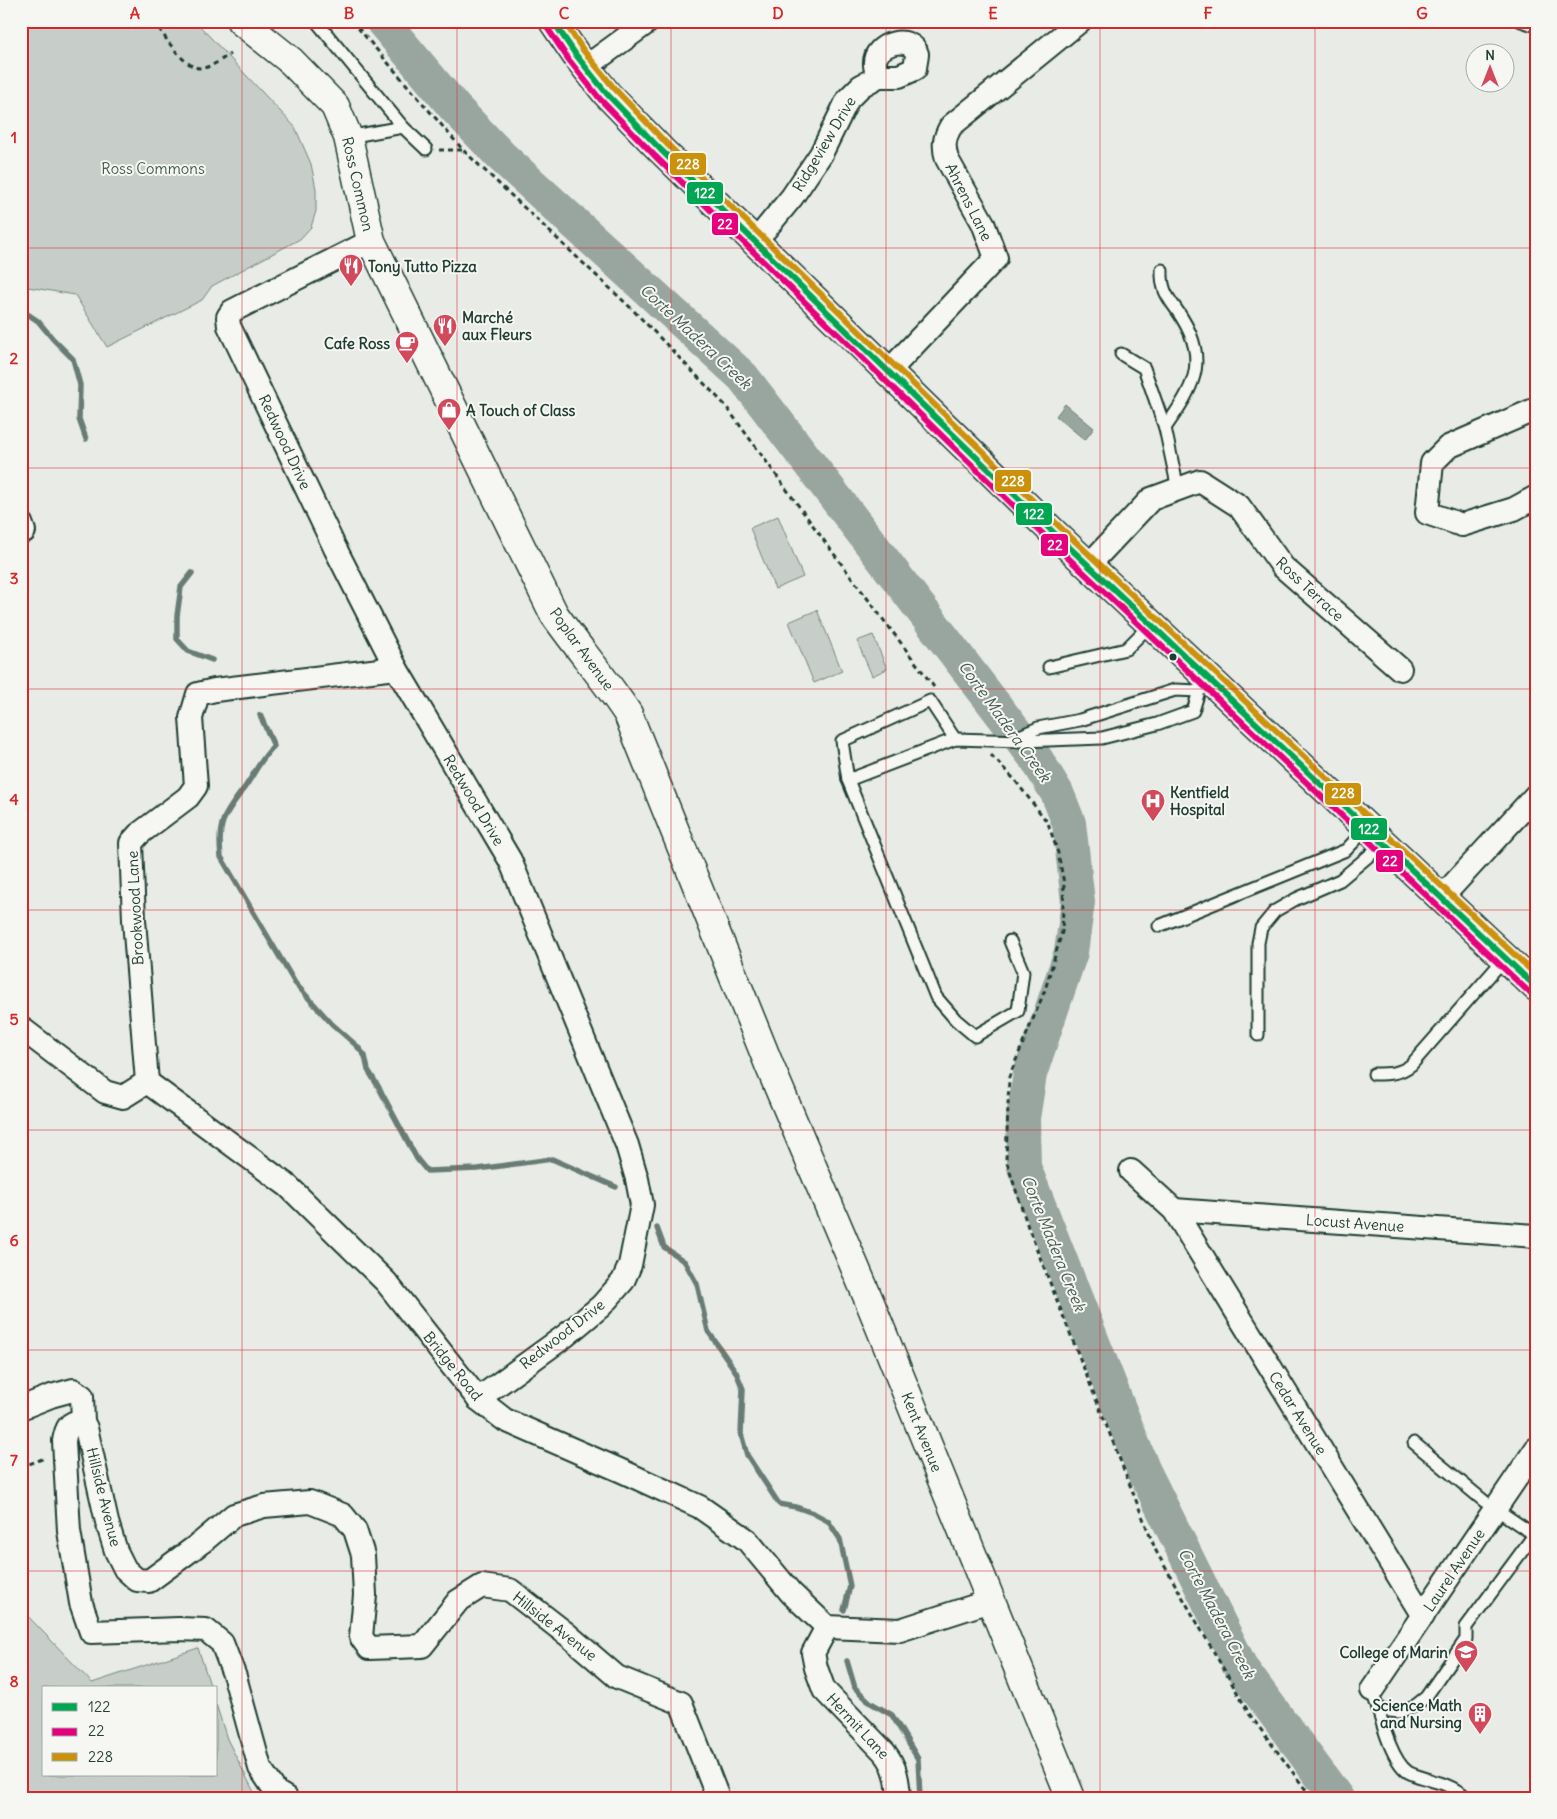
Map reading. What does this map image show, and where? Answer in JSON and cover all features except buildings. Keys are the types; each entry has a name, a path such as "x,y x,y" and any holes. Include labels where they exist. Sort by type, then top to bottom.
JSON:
{"street":[{"name":"Ross Common","path":"242,21 291,61 335,106 348,137 371,241"},
{"path":"553,21 617,107 1088,566 1151,624 1203,684 1375,836 1536,987"},
{"path":"586,67 649,21"},
{"name":"Ahrens Lane","path":"888,372 996,258 983,223 947,160 943,148 945,137 951,126 1080,21"},
{"name":"Ridgeview Drive","path":"755,242 792,196 821,154 848,99 861,86 879,76"},
{"name":"Redwood Drive","path":"371,241 232,311 228,317 229,326 335,548 396,668 510,860 627,1145 642,1205 630,1265 623,1281 601,1306 564,1336 478,1399"},
{"name":"Poplar Avenue","path":"371,241 554,614 628,714 770,1067"},
{"path":"1536,408 1448,447 1432,463 1427,513 1462,525 1514,509 1536,497"},
{"name":"Ross Terrace","path":"1088,566 1151,499 1200,481 1239,506 1283,567 1400,670"},
{"name":"Brookwood Lane","path":"147,1082 134,920 131,843 139,834 188,797 196,786 191,718 198,694 215,690 396,668"},
{"path":"1441,898 1536,795"},
{"path":"21,1028 104,1092 123,1097 147,1082"},
{"name":"Kent Avenue","path":"770,1067 871,1304 1071,1798"},
{"name":"Bridge Road","path":"147,1082 288,1186 386,1282 478,1399 505,1420 700,1507 747,1540 791,1593 827,1627"},
{"name":"Cedar Avenue","path":"1131,1171 1174,1210 1423,1616"},
{"name":"Locust Avenue","path":"1174,1210 1536,1236"},
{"path":"21,1408 50,1396 73,1390 82,1396 82,1422"},
{"name":"Hillside Avenue","path":"286,1798 276,1792 260,1768 235,1676 222,1643 206,1630 91,1632 81,1603 69,1531 64,1441 65,1431 75,1421 82,1422 86,1428 107,1522 116,1551 125,1569 136,1580 148,1581 202,1542 234,1515 264,1506 310,1502 343,1515 355,1530 363,1555 365,1595 361,1637 368,1648 422,1646 458,1601 482,1586 510,1590 568,1635 617,1677 681,1703 718,1798"},
{"name":"Laurel Avenue","path":"1375,1700 1423,1616 1536,1449"},
{"path":"827,1627 900,1630 990,1601"},
{"name":"Hermit Lane","path":"827,1627 813,1653 824,1690 885,1753 893,1764 898,1782 899,1798"}],"lane":[{"path":"316,21 403,127 426,149"},
{"path":"1521,21 1536,26"},
{"path":"348,137 403,127"},
{"path":"1162,270 1162,282 1165,292 1192,338 1197,357 1196,372 1189,388 1179,409 1165,428"},
{"path":"1121,354 1144,368 1165,428 1178,489"},
{"path":"1049,667 1126,649 1151,624"},
{"path":"1009,740 1038,728 1080,720 1175,690 1203,684"},
{"path":"848,780 955,739 1102,738 1157,724 1194,711 1203,684"},
{"path":"955,739 930,701 842,741 848,780 936,997 956,1020 975,1036 1018,1011 1023,972 1010,940"},
{"path":"1158,926 1346,850 1375,836"},
{"path":"1258,1035 1258,943 1261,928 1275,911 1296,899 1340,880 1375,836"},
{"path":"1374,1074 1394,1073 1404,1070 1410,1065 1505,958"},
{"path":"1375,1700 1400,1712 1416,1705 1426,1697 1466,1639 1466,1627 1535,1536 1484,1501 1414,1443"},
{"path":"1375,1700 1393,1753 1399,1764 1408,1772 1460,1792 1468,1798"}],"path":[{"path":"154,21 177,53 192,65 200,68 210,66 230,54"},
{"path":"352,21 463,150 632,309 725,405 938,692"},
{"path":"426,149 463,150"},
{"path":"977,740 1014,779 1048,823 1058,854 1064,884 1062,932 1045,990 1009,1077 1006,1160 1028,1227 1156,1551 1250,1716 1312,1798"}],"green space":[{"name":"Ross Commons","path":"21,21 195,21 295,127 311,164 316,189 316,211 311,227 300,239 212,286 202,300 107,347 75,295 22,286"},
{"path":"778,516 803,577 775,589 750,528"},
{"path":"817,610 842,671 814,683 789,622"},
{"path":"873,635 887,669 872,676 857,641"},
{"path":"21,1426 25,1426 22,1610 92,1683 198,1648 210,1686 42,1686 42,1776 218,1776 218,1710 227,1739 257,1798 21,1798"}],"shaded area":[{"path":"1065,404 1094,428 1085,440 1056,416"}],"waterway":[{"name":"Corte Madera Creek","path":"382,21 455,108 501,156 743,377 1037,760 1057,793 1069,823 1078,902 1071,952 1030,1074 1023,1118 1024,1167 1143,1469 1242,1669 1337,1798"},
{"path":"21,302 26,313 38,321 73,359 80,385 79,419 86,439"},
{"path":"192,573 181,587 177,616 177,639 188,651 212,660"},
{"path":"260,715 274,746 232,804 224,819 220,835 221,857 295,983 332,1024 357,1046 365,1056 368,1070 417,1159 427,1171 478,1169 552,1159 616,1187"},
{"path":"657,1228 664,1247 685,1262 697,1284 708,1331 736,1372 743,1389 741,1434 747,1455 779,1504 796,1507 828,1521 840,1539 850,1586 844,1610"},
{"path":"847,1661 855,1688 871,1703 892,1715 918,1759 920,1798"}],"transit line":[{"name":"122","path":"553,21 576,55 607,94 661,150 1054,533 1536,987"},
{"name":"228","path":"564,21 583,50 614,88 667,144 1060,527 1536,975"},
{"name":"22","path":"546,26 569,60 600,99 655,156 1048,539 1530,993"}],"place":[{"name":"Tony Tutto Pizza","path":"351,287"},
{"name":"Marché aux Fleurs","path":"445,347"},
{"name":"Cafe Ross","path":"407,364"},
{"name":"A Touch of Class","path":"449,431"},
{"name":"Kentfield Hospital","path":"1153,822"},
{"name":"College of Marin","path":"1466,1673"},
{"name":"Science Math and Nursing","path":"1480,1735"}]}
